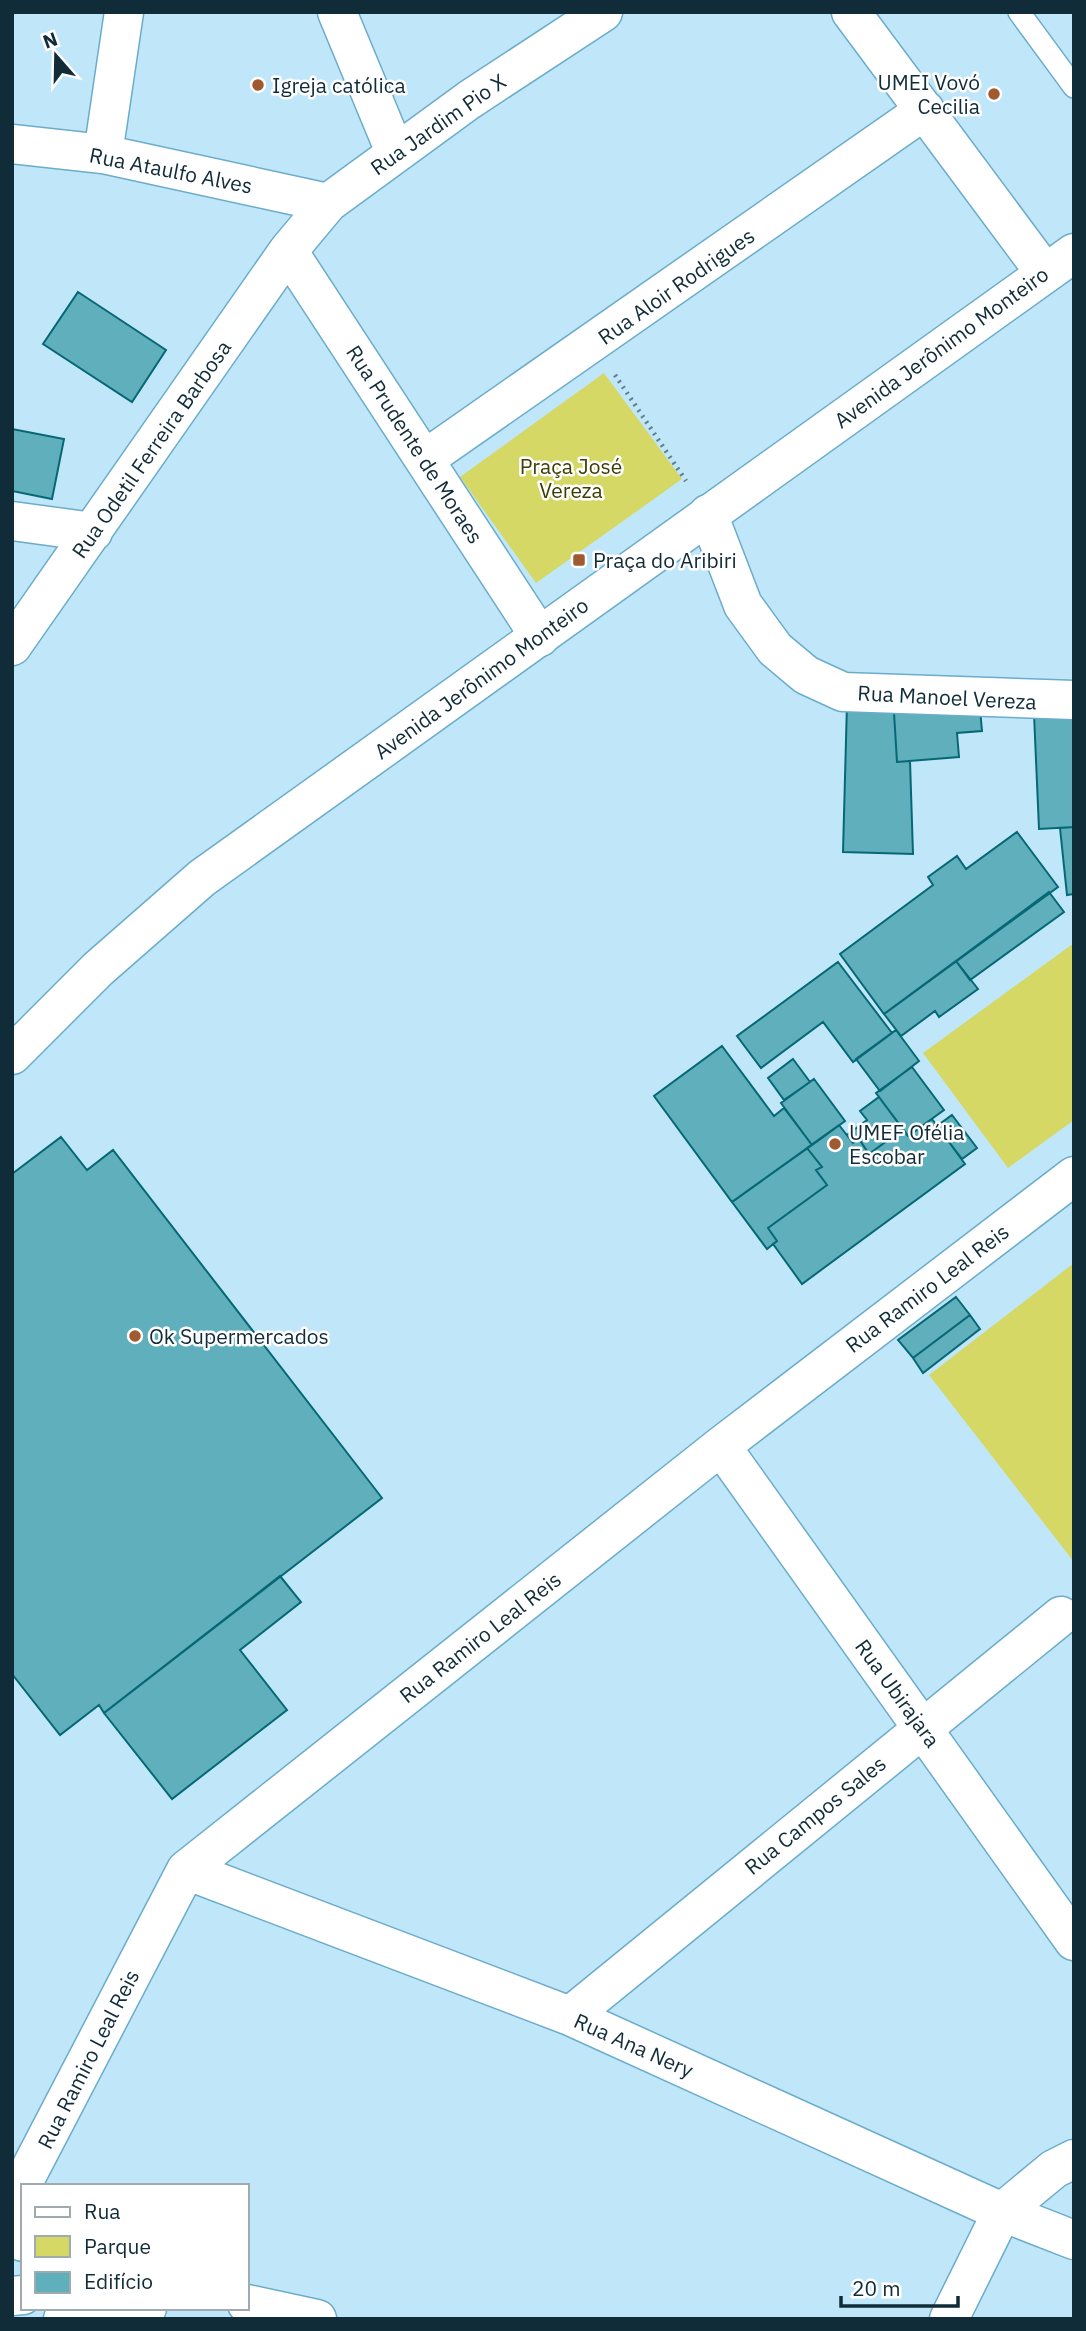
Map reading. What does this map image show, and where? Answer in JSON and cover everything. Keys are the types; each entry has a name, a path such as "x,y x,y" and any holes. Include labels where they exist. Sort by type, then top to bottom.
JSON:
{"street":[{"path":"103,154 124,12"},
{"path":"337,12 395,152"},
{"name":"Rua Jardim Pio X","path":"288,251 328,203 395,152 603,12"},
{"path":"852,12 925,110 1059,263"},
{"name":"Rua Aloir Rodrigues","path":"425,459 594,344 925,110"},
{"name":"Rua Ataulfo Alves","path":"12,144 103,154 328,203"},
{"name":"Rua Prudente de Moraes","path":"288,251 540,637"},
{"name":"Rua Odetil Ferreira Barbosa","path":"12,646 288,251"},
{"name":"Avenida Jerônimo Monteiro","path":"12,1055 98,969 202,878 1059,263"},
{"name":"Rua Manoel Vereza","path":"708,514 743,605 775,649 806,675 843,692 1074,700"},
{"path":"12,521 93,532"},
{"name":"Rua Ramiro Leal Reis","path":"30,2184 186,1870 721,1446 1074,1176"},
{"name":"Rua Ubirajara","path":"721,1446 1074,1941"},
{"name":"Rua Campos Sales","path":"570,2016 922,1726 1062,1616"},
{"name":"Rua Ana Nery","path":"186,1870 570,2016 1002,2212 1074,2240"},
{"path":"949,2319 1002,2212 1054,2169 1074,2159"},
{"path":"248,2304 317,2319"},
{"path":"63,2319 132,2310"}],"lane":[{"path":"1019,12 1074,87"}],"path":[{"path":"594,344 708,514"}],"green space":[{"name":"Praça José Vereza","path":"604,373 682,479 536,583 460,477"},
{"path":"1074,943 1074,1120 1008,1168 923,1053"},
{"path":"1074,1263 1074,1562 929,1375"}],"building":[{"path":"78,292 166,350 132,402 43,344"},
{"path":"12,429 64,439 52,499 12,491"},
{"path":"847,703 894,713 897,762 910,761 913,854 843,852"},
{"path":"980,709 982,731 957,733 959,757 897,762 894,713"},
{"path":"1034,714 1074,715 1074,827 1039,829"},
{"path":"1074,827 1074,894 1067,895 1060,828"},
{"path":"1017,832 1058,887 884,1014 840,954 933,885 928,877 957,856 966,869"},
{"path":"1049,892 1064,912 970,980 956,961"},
{"path":"956,961 978,989 939,1017 935,1011 901,1036 884,1014"},
{"path":"838,962 892,1033 853,1062 823,1022 761,1068 737,1036"},
{"path":"896,1030 919,1061 880,1091 856,1059"},
{"path":"722,1046 774,1116 784,1108 812,1145 732,1202 654,1096"},
{"path":"793,1059 810,1082 784,1100 768,1078"},
{"path":"912,1067 944,1110 908,1136 876,1093"},
{"path":"814,1079 845,1121 812,1145 781,1103"},
{"path":"879,1097 903,1129 869,1154 859,1139 853,1143 847,1135 867,1120 860,1111"},
{"path":"952,1115 977,1148 962,1159 937,1126"},
{"path":"932,1119 965,1164 802,1284 773,1244 777,1241 768,1228 827,1185 816,1170 822,1167 807,1148 839,1125 853,1143 859,1139 869,1154 903,1129 908,1136"},
{"name":"Ok Supermercados","path":"61,1137 87,1170 113,1150 382,1498 104,1713 99,1705 60,1735 12,1674 12,1174"},
{"path":"807,1148 822,1167 816,1170 827,1185 768,1228 777,1241 767,1249 732,1202"},
{"path":"956,1297 970,1315 913,1358 898,1340"},
{"path":"970,1315 980,1329 923,1373 913,1358"},
{"path":"280,1576 301,1602 240,1650 287,1710 172,1799 104,1713"}],"place":[{"name":"Igreja católica","path":"258,85"},
{"name":"UMEI Vovó Cecilia","path":"994,94"},
{"name":"Praça do Aribiri","path":"579,560"},
{"name":"UMEF Ofélia Escobar","path":"835,1144"},
{"name":"Ok Supermercados","path":"135,1336"}]}
